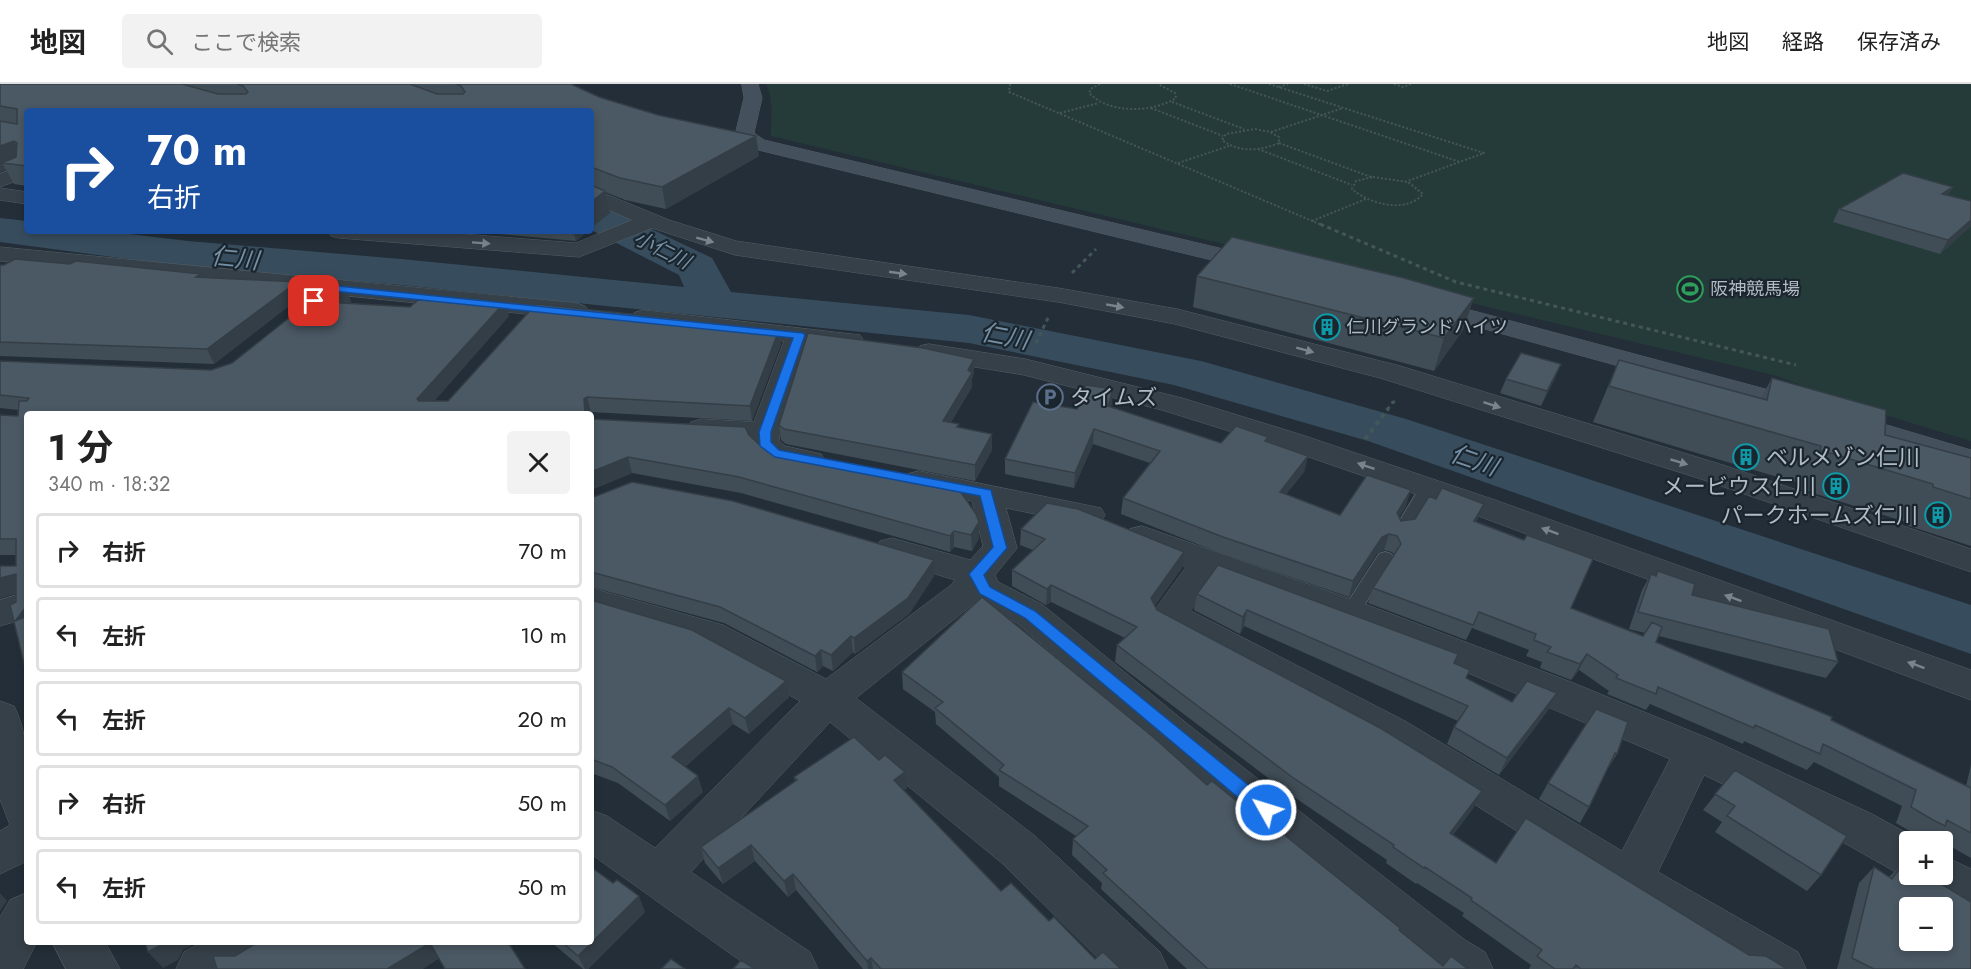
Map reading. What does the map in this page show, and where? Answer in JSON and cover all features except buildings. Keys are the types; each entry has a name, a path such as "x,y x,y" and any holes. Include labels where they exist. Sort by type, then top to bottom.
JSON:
{"street":[{"path":"750,84 753,98 744,135 757,144"},
{"path":"722,137 1285,271"},
{"path":"0,181 24,171"},
{"path":"0,194 24,198"},
{"path":"594,196 647,223 735,248 1058,295 1189,320 1390,372 1712,472 1971,561"},
{"path":"377,234 579,250 647,223"},
{"path":"0,254 799,335 890,346 1025,367 1172,404 1428,487 1971,685"},
{"path":"305,308 331,288"},
{"path":"1398,298 1759,396 1971,460"},
{"path":"510,334 533,308"},
{"path":"799,335 765,432 764,443 775,453 845,467"},
{"path":"669,427 765,432"},
{"path":"892,476 1086,514 1207,563 1350,613 1551,690 1695,751 1880,839 1899,850"},
{"path":"657,876 828,698 964,594 977,574 1000,548 986,493"},
{"path":"865,541 977,574 985,590 1030,614 1176,737 1448,956 1468,969"},
{"path":"1207,563 1168,615 1391,732 1780,969"},
{"path":"594,601 710,634 828,698 1019,850 1143,969"},
{"path":"0,613 24,606"},
{"path":"0,717 23,791"},
{"path":"1632,880 1695,751"},
{"path":"594,831 793,969"},
{"path":"0,854 24,840"},
{"path":"1953,883 1971,894"},
{"path":"0,962 24,920"},
{"path":"78,945 95,969"},
{"path":"201,969 245,945"}],"lane":[{"path":"1402,530 1428,487"},
{"path":"1350,613 1384,558"}],"path":[{"path":"1010,84 1010,92 1456,282 1796,365"},
{"path":"1100,84 1092,88 1089,93 1092,98 1099,102 1126,108 1150,108 1172,102 1176,98 1176,93 1158,84"},
{"path":"1163,86 1169,84"},
{"path":"1230,84 1460,162"},
{"path":"1269,84 1484,153 1405,182"},
{"path":"1278,87 1288,84"},
{"path":"1304,84 1327,91 1348,84"},
{"path":"1394,84 1403,87 1411,84"},
{"path":"1060,113 1099,102"},
{"path":"1172,102 1246,129 1270,132 1279,137 1279,143"},
{"path":"1150,108 1223,136 1246,129"},
{"path":"1270,132 1343,108"},
{"path":"1223,136 1222,140 1230,146"},
{"path":"1178,163 1230,146 1257,149 1353,185 1356,193 1367,199 1395,205 1415,202 1423,195 1420,190 1405,182 1373,177 1279,143 1257,149"},
{"path":"1353,185 1356,181 1373,177"},
{"path":"1312,221 1367,199"},
{"path":"1033,350 1052,309"},
{"path":"1364,440 1393,402 1404,405"}],"green space":[{"name":"阪神競馬場","path":"766,84 1971,84 1971,441 1862,408 1777,376 771,136 771,103"}],"waterway":[{"name":"小仁川","path":"594,216 697,267 714,303"},
{"name":"仁川","path":"0,230 24,233"},
{"name":"仁川","path":"31,234 188,254 401,272 969,329 1183,372 1387,430 1971,630"}],"place":[{"name":"阪神競馬場","path":"1690,289"},
{"name":"仁川グランドハイツ","path":"1327,327"},
{"name":"タイムズ","path":"1050,397"},
{"name":"ベルメゾン仁川","path":"1746,457"},
{"name":"メービウス仁川","path":"1836,486"},
{"name":"パークホームズ仁川","path":"1938,515"}],"route":[{"path":"314,301 331,288 799,335 765,432 764,443 775,453 986,493 1000,548 977,574 985,590 1030,614 1266,810"}]}
